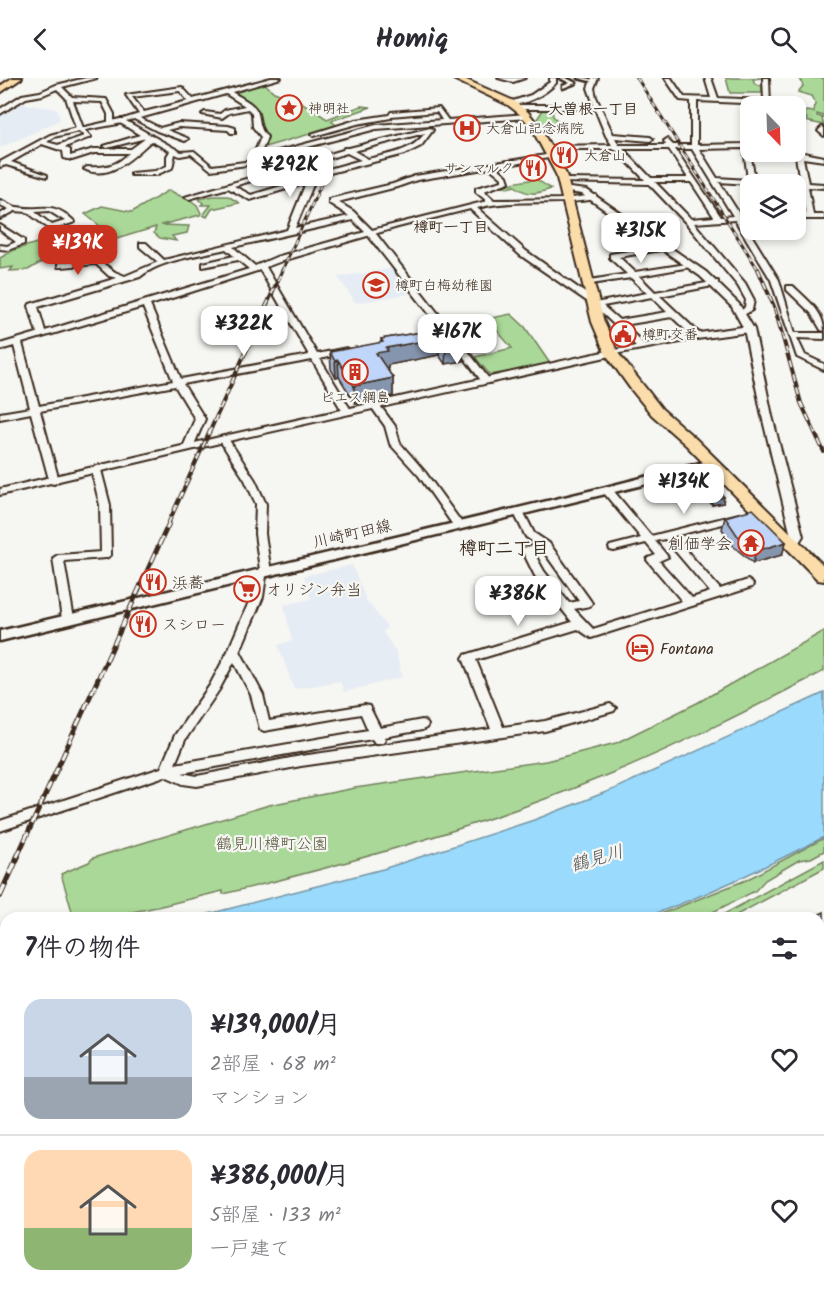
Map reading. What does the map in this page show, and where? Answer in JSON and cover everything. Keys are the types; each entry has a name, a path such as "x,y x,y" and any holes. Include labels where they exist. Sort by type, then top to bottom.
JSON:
{"main road":[{"path":"0,85 11,78"},
{"path":"0,90 18,78"},
{"path":"455,78 514,105 527,116 550,152 564,190 593,304 612,353 657,412 824,576"},
{"name":"川崎町田線","path":"0,636 608,491 712,464"}],"street":[{"path":"59,78 56,82 70,99 80,129 88,137 59,147"},
{"path":"0,112 16,99 94,78"},
{"path":"4,161 58,134 120,121 278,78"},
{"path":"501,78 513,80 522,78"},
{"path":"514,105 548,88 553,83 553,78"},
{"path":"562,78 574,84 564,87"},
{"path":"580,78 594,79 591,88 597,107 609,136 617,147 689,221 742,285 750,300 749,308 742,314"},
{"path":"668,78 680,97 694,100 740,102"},
{"path":"708,78 715,100"},
{"path":"766,78 767,96"},
{"path":"142,115 128,96 182,88 191,101"},
{"path":"137,90 146,89 150,92"},
{"path":"227,92 255,112 256,127 264,137 257,150 257,160"},
{"path":"70,99 104,100 111,114 111,123"},
{"path":"694,100 696,112 692,121 694,146 775,280 801,357 824,367"},
{"path":"514,105 597,107"},
{"path":"205,114 222,116 227,111 251,107"},
{"path":"301,138 390,115 438,110 446,122"},
{"path":"189,197 446,122 527,116"},
{"path":"134,117 185,139"},
{"path":"120,121 180,154 192,152 211,168 257,160 376,127 428,127"},
{"path":"161,130 179,125 228,128 233,129 233,132"},
{"path":"228,185 250,198 302,180 410,150 420,145 428,127"},
{"path":"98,153 148,136"},
{"path":"87,169 108,169 127,162 148,136"},
{"path":"609,136 663,139 718,218"},
{"path":"329,139 367,161"},
{"path":"257,150 290,141"},
{"path":"41,142 67,150 66,157 72,158"},
{"path":"486,381 374,234 332,201 395,186 416,178 493,167 550,152 617,147 740,144"},
{"path":"134,174 159,176 170,167 170,156 174,151"},
{"path":"64,163 79,153 132,154"},
{"path":"806,155 824,159"},
{"path":"257,160 309,185 290,231"},
{"path":"4,161 45,176"},
{"path":"492,202 479,190 505,182 505,177 493,167"},
{"path":"0,347 146,304 279,259 370,232 471,206 564,190 651,181 692,180"},
{"path":"716,180 740,181"},
{"path":"806,184 824,186"},
{"path":"564,190 582,191 593,197 715,283 742,314 749,329 767,416 797,536 792,544"},
{"path":"806,195 810,217"},
{"path":"0,202 14,209 30,211 46,207 57,210 71,222 52,227"},
{"path":"471,206 523,253 603,309 642,347"},
{"path":"0,217 14,209"},
{"path":"30,211 56,231 51,238"},
{"path":"42,334 33,306 137,275 162,262 354,217"},
{"path":"689,221 739,217"},
{"path":"806,217 824,217"},
{"path":"0,227 21,242 8,248 0,247"},
{"path":"143,246 162,262"},
{"path":"228,247 258,268 347,412"},
{"path":"664,247 613,256 697,336"},
{"path":"206,265 240,257"},
{"path":"61,265 98,262 112,274 123,278"},
{"path":"587,284 690,265"},
{"path":"593,304 715,283"},
{"path":"790,288 813,312 824,328"},
{"path":"146,304 178,383 201,419 188,447"},
{"path":"618,323 673,314"},
{"path":"0,492 54,481 188,447 612,353 697,336 749,329"},
{"path":"438,334 448,332"},
{"path":"792,335 824,336"},
{"path":"17,342 54,481"},
{"path":"0,416 360,349"},
{"path":"375,405 390,426 395,444 423,474 459,526"},
{"path":"166,771 179,738 215,687 234,651 257,597 264,573 261,504 250,480 224,439"},
{"path":"68,619 58,558 106,555 105,505 96,470"},
{"path":"608,491 663,557 651,560 690,603"},
{"path":"518,511 530,535 546,548 586,603 566,607"},
{"path":"614,548 709,523 761,513"},
{"path":"667,535 717,594"},
{"path":"546,548 527,550 539,573 580,624 591,634 748,584"},
{"path":"500,734 469,658 580,624"},
{"path":"234,651 257,695 264,726 365,710 377,734 381,750"},
{"path":"166,771 183,779 197,781 301,761 500,734 568,721 610,708"},
{"path":"0,826 166,771 422,725"}],"shaded area":[{"path":"18,103 57,109 60,120 0,148 0,114"},
{"name":"樽町白梅幼稚園","path":"395,268 414,293 356,303 338,277"},
{"path":"352,565 366,600 387,627 383,632 396,652 402,677 344,692 340,681 294,689 278,645 292,641 284,605 311,599 304,576"}],"green space":[{"path":"726,78 762,78 753,79 755,84 762,86 762,93 730,93"},
{"path":"800,78 824,78 824,116 817,114 817,116 824,118 822,119 824,125 806,121 806,111 814,112 815,103 811,96 798,92 803,86"},
{"path":"265,84 274,92 301,102 327,119 361,106 371,107 331,121 338,126 261,148 266,138 260,127 259,115 232,92"},
{"path":"545,107 552,107 553,116 567,131 545,130 537,119"},
{"path":"536,179 551,189 532,193 515,186 507,188 503,186 515,183"},
{"path":"169,190 182,197 185,196 197,205 201,213 161,225 189,226 187,233 172,236 176,241 160,238 154,233 156,227 110,241 109,251 66,254 28,270 10,271 13,267 0,269 0,258 14,250 46,240 52,242 101,227 85,214 102,206 132,212"},
{"path":"228,196 239,203 212,209 207,217 203,215 211,205 201,205 203,203 199,199"},
{"path":"511,314 525,327 551,365 490,375 475,357 512,348 487,319"},
{"name":"鶴見川樽町公園","path":"824,631 824,671 686,740 556,795 415,843 223,894 223,891 130,912 72,912 61,874 93,858 269,805 355,788 546,761 616,743 697,703"},
{"path":"824,838 824,851 811,858 799,860 765,880 755,891 713,912 666,912 746,880"},
{"path":"824,860 824,868 742,912 728,912"}],"water":[{"name":"鶴見川","path":"824,693 824,837 735,880 659,912 216,912 383,869 534,820 614,789"}],"building":[{"path":"450,327 463,344 446,347 439,338 386,348 388,351 376,353 393,378 354,386 338,360 335,361 330,352 383,342 381,339"},
{"path":"708,476 724,497 713,499 697,478"},
{"path":"753,509 786,542 756,551 737,535 725,517"}],"railway":[{"path":"637,78 759,270"},
{"path":"282,271 324,178"},
{"path":"168,524 283,269"},
{"path":"759,270 775,309 801,403 824,452"},
{"path":"17,857 169,523"},
{"path":"0,896 18,856"}],"place":[{"name":"神明社","path":"289,108"},
{"name":"大倉山記念病院","path":"467,128"},
{"name":"大倉山","path":"564,155"},
{"name":"サンマルク","path":"533,168"},
{"name":"樽町白梅幼稚園","path":"376,285"},
{"name":"樽町交番","path":"623,334"},
{"name":"ピエス綱島","path":"355,372"},
{"name":"創価学会","path":"751,543"},
{"name":"浜蕎","path":"153,582"},
{"name":"オリジン弁当","path":"247,589"},
{"name":"スシロー","path":"143,624"},
{"name":"Fontana","path":"640,648"}],"district":[{"name":"大曽根一丁目","path":"593,109"},
{"name":"樽町一丁目","path":"451,227"},
{"name":"樽町二丁目","path":"504,548"}]}
